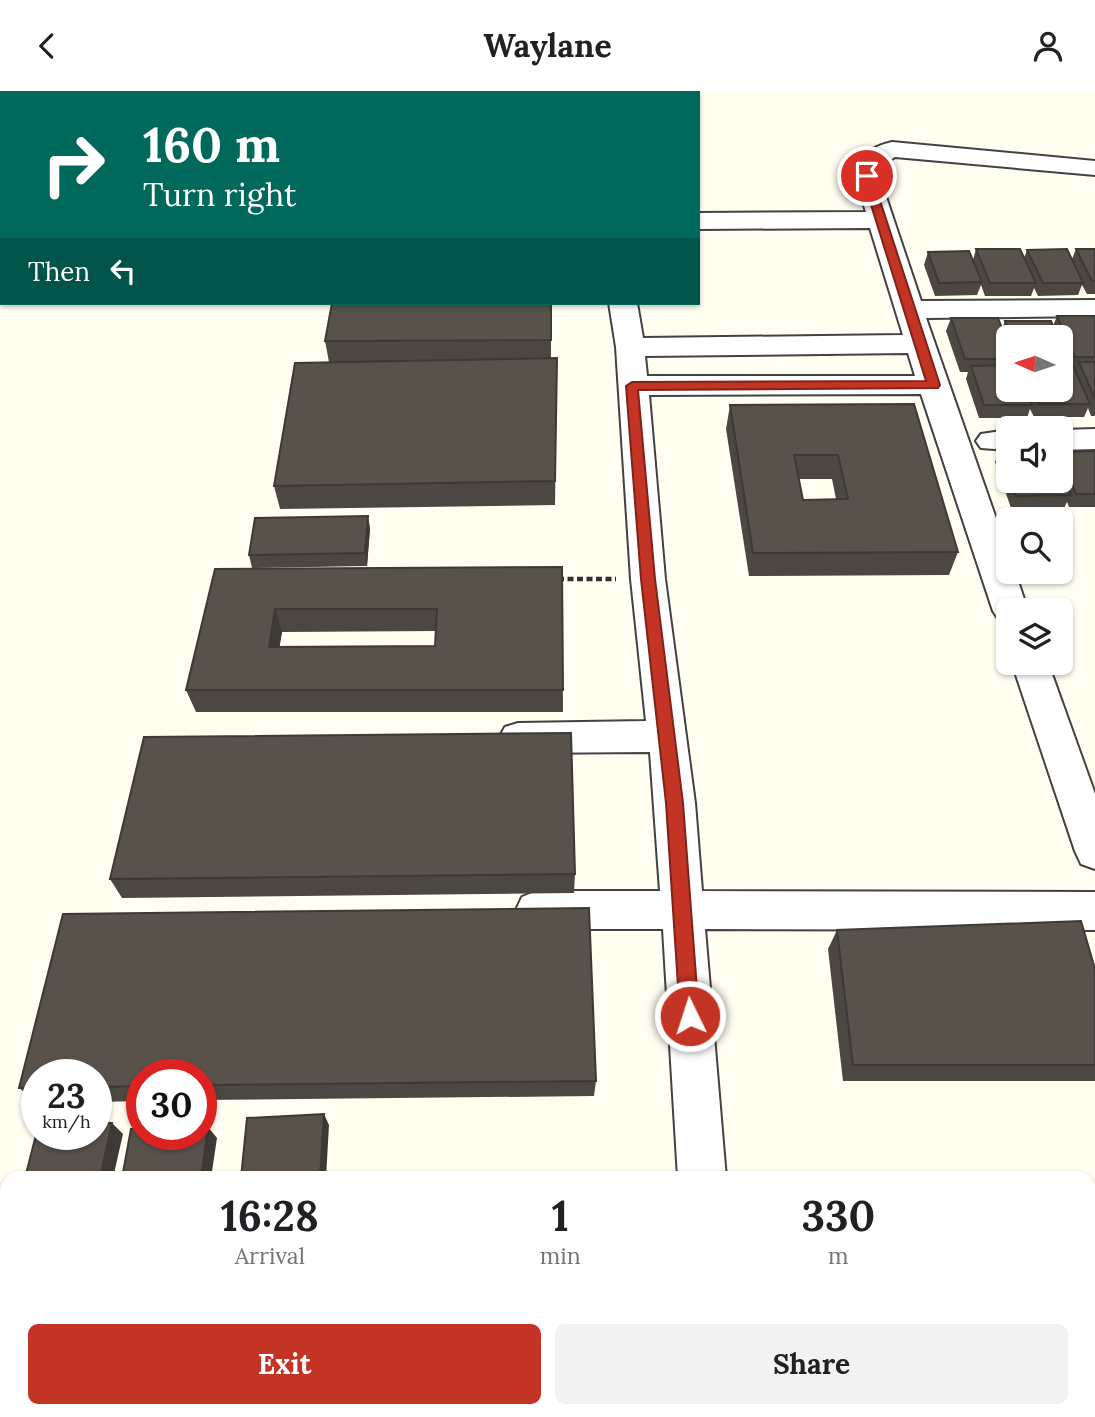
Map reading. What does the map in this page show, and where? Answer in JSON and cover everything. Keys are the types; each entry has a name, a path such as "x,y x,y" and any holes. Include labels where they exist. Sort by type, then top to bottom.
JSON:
{"street":[{"path":"1007,598 909,310 867,176 869,163 875,155 892,149 1095,168"},
{"path":"700,221 881,220"},
{"path":"623,305 630,347 648,579 667,736 701,1171"},
{"path":"909,310 1095,308"},
{"path":"630,347 920,344"},
{"path":"875,385 883,417"},
{"path":"632,386 933,385"},
{"path":"1073,440 1095,439"},
{"path":"1034,675 1095,851"},
{"path":"488,739 667,736"},
{"path":"497,911 682,908 1095,911"}],"path":[{"path":"551,579 648,579"}],"building":[{"path":"976,249 1020,249 1036,283 990,283"},
{"path":"1067,249 1083,283 1043,283 1027,250"},
{"path":"1076,249 1095,249 1095,281 1092,281"},
{"path":"969,251 982,282 939,283 928,252"},
{"path":"332,305 551,305 551,340 325,341"},
{"path":"1057,316 1095,316 1095,357 1075,357 1073,325 1061,325"},
{"path":"951,318 998,318 1001,325 996,325 996,359 965,359"},
{"path":"1005,321 1051,321 1053,325 1007,325"},
{"path":"557,358 555,481 274,486 295,363"},
{"path":"1079,362 1095,362 1095,399"},
{"path":"996,365 996,403 1032,405 984,405 971,366"},
{"path":"1073,365 1090,404 1039,404 1073,403"},
{"path":"914,404 958,552 753,553 730,405","holes":["794,455 838,455 848,499 803,500"]},
{"path":"1095,451 1095,494 1076,494 1073,487 1073,452"},
{"path":"1015,493 1071,495 1016,496"},
{"path":"368,516 365,553 249,555 255,518"},
{"path":"562,567 563,690 186,690 215,569","holes":["275,609 437,609 435,646 269,647"]},
{"path":"571,733 575,874 110,879 144,737"},
{"path":"589,908 596,1081 217,1085 217,1059 126,1059 126,1086 112,1087 112,1059 26,1059 63,914"},
{"path":"1081,921 1095,969 1095,1065 853,1065 837,930"},
{"path":"324,1114 320,1171 242,1171 247,1118"},
{"path":"32,1150 106,1150 102,1171 27,1171"},
{"path":"127,1150 205,1150 202,1171 123,1171"}],"route":[{"path":"690,1016 674,803 648,579 632,386 933,385 867,176"}]}
